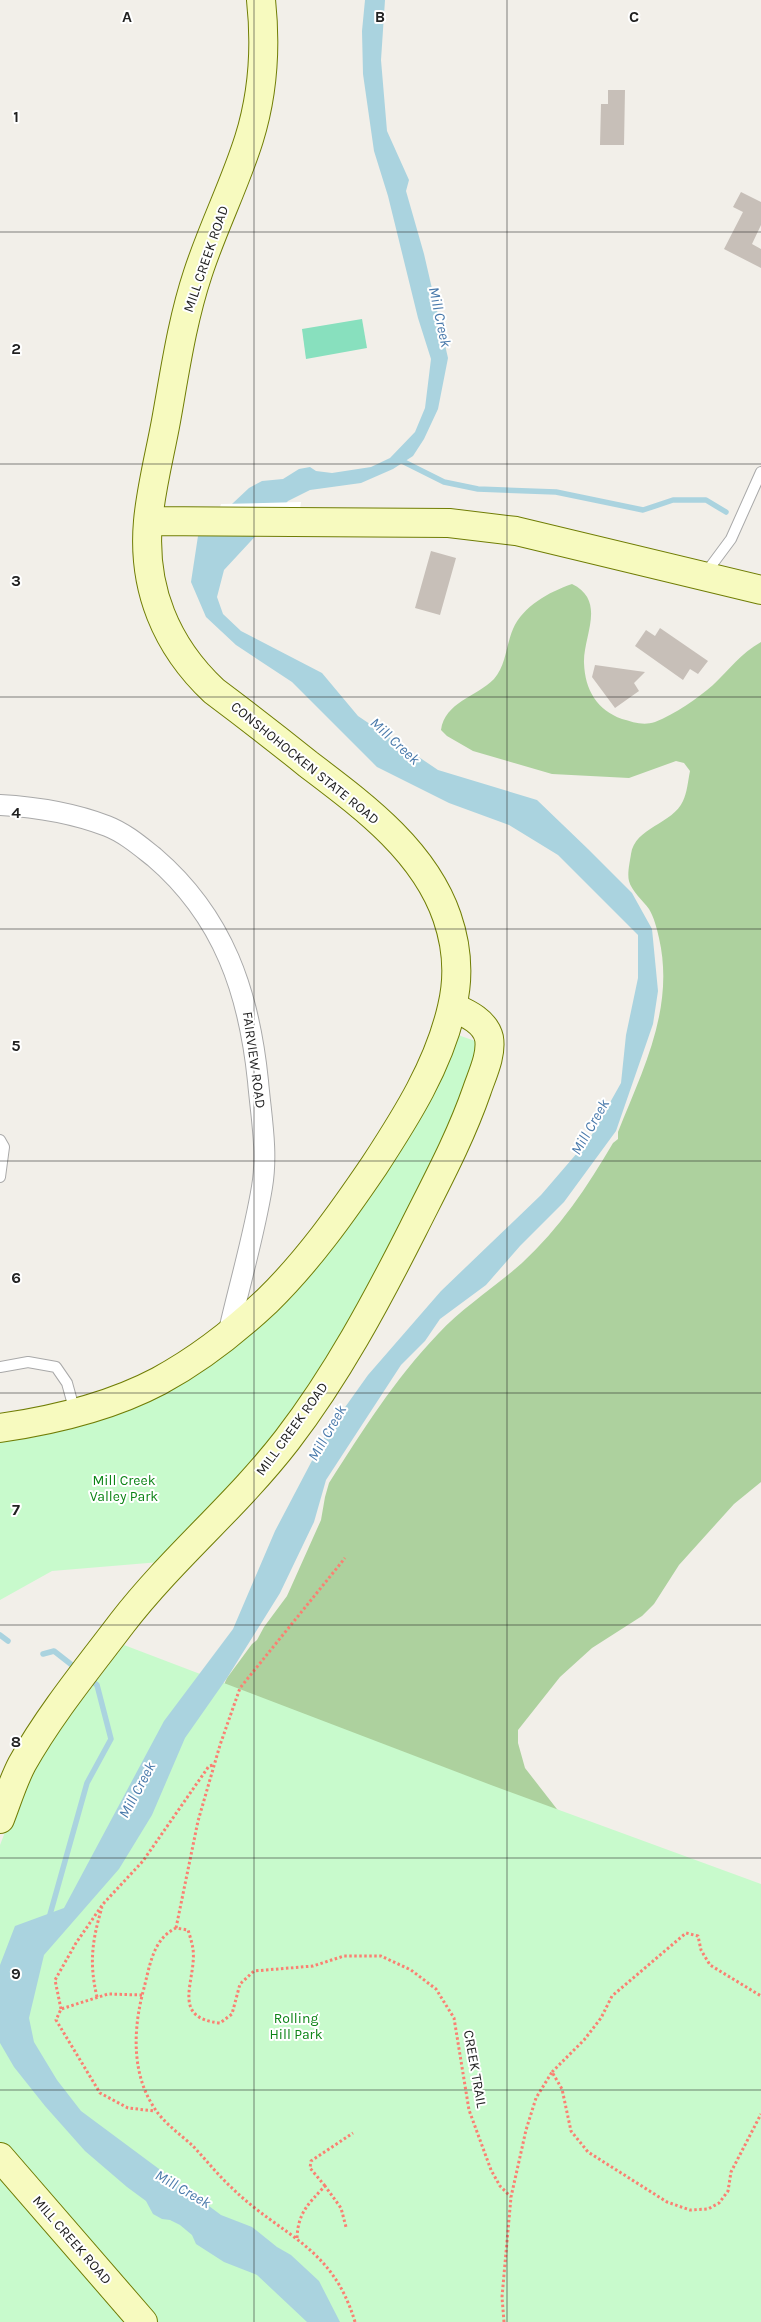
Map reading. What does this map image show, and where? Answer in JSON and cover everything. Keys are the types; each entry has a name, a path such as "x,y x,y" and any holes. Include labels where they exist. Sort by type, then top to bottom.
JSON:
{"main road":[{"name":"MILL CREEK ROAD","path":"148,521 181,334 198,273 250,137 264,58 261,0"},
{"path":"148,521 449,523 484,526 516,531 761,590"},
{"name":"CONSHOHOCKEN STATE ROAD","path":"0,1428 75,1413 111,1402 160,1381 228,1334 268,1300 286,1281 361,1185 407,1114 421,1088 442,1040 453,1007 456,983 453,940 447,918 428,879 398,839 376,818 214,691 184,660 170,636 156,601 149,559 148,521"},
{"name":"MILL CREEK ROAD","path":"0,1819 21,1766 48,1723 163,1572 234,1501 288,1439 347,1352 389,1278 458,1141 487,1061 489,1039 486,1031 471,1016 453,1007"},
{"name":"MILL CREEK ROAD","path":"0,2157 143,2322"}],"street":[{"name":"FAIRVIEW ROAD","path":"0,805 68,814 109,826 138,843 187,889 225,946 248,1011 254,1041 264,1160 262,1186 228,1334"}],"lane":[{"path":"704,575 731,539 761,472"},
{"path":"0,1140 4,1147 0,1177"},
{"path":"0,1368 28,1362 56,1367 67,1383 75,1413"}],"path":[{"path":"345,1558 240,1688 214,1765 198,1821 176,1928 164,1934 153,1953 142,1995 137,2027 137,2063 144,2090 156,2111 209,2162 232,2188 318,2255 342,2290 355,2322"},
{"path":"156,2111 128,2108 100,2093 56,2020 61,2010 55,1980 76,1943 103,1904 143,1861 209,1766 214,1765"},
{"path":"98,1997 91,1973 94,1934 103,1904"},
{"name":"CREEK TRAIL","path":"176,1928 188,1930 193,1950 188,2001 194,2014 208,2022 220,2023 232,2014 240,1984 254,1971 313,1966 344,1956 380,1956 411,1970 436,1989 454,2018 469,2110 491,2170 500,2186 511,2197"},
{"path":"504,2322 502,2297 511,2197 526,2130 536,2098 552,2072 584,2040 602,2018 612,1996 686,1933 698,1936 701,1950 710,1965 761,1996"},
{"path":"61,2010 108,1994 142,1995"},
{"path":"552,2072 562,2089 571,2131 588,2152 667,2202 690,2210 708,2208 719,2203 728,2191 731,2172 761,2114"},
{"path":"346,2227 341,2208 310,2168 311,2161 353,2133"},
{"path":"297,2239 298,2223 303,2211 325,2186"}],"green space":[{"path":"362,319 367,348 306,359 302,329"},
{"path":"572,584 583,591 591,609 584,663 587,682 594,698 599,704 613,715 622,719 646,724 670,715 686,706 707,690 741,656 761,642 761,1482 734,1504 679,1565 654,1604 642,1616 592,1648 560,1677 518,1730 518,1743 525,1768 567,1822 761,2322 215,1704 227,1678 257,1640 264,1627 287,1596 321,1520 329,1483 354,1444 393,1387 422,1351 458,1315 536,1250 572,1206 613,1143 618,1139 618,1132 654,1038 660,1014 663,964 654,919 649,909 630,884 628,878 629,868 634,845 639,838 678,809 683,801 690,771 684,763 676,761 629,778 552,774 473,751 447,736 441,730 448,713 455,706 487,685 498,674 513,629 523,613 554,591"},
{"name":"Mill Creek Valley Park","path":"458,1035 478,1042 471,1082 419,1202 317,1385 261,1463 160,1562 52,1571 0,1600 0,1436 233,1346"},
{"name":"Rolling Hill Park","path":"124,1645 491,1785 761,1884 761,2322 156,2322 0,2143 0,1845 30,1768"},
{"path":"0,2160 143,2322 0,2322"}],"water":[{"name":"Mill Creek","path":"365,0 385,0 381,60 387,131 409,180 406,191 424,254 448,358 438,409 424,439 413,456 393,469 361,483 310,490 288,501 224,570 217,597 223,614 241,631 322,673 358,716 438,770 537,800 632,893 652,929 658,991 653,1024 616,1131 564,1202 520,1246 486,1285 440,1319 425,1341 401,1365 326,1480 314,1522 280,1593 227,1678 185,1738 152,1815 119,1869 44,1955 29,2018 34,2042 57,2080 81,2111 221,2215 252,2227 277,2247 291,2255 319,2281 340,2322 307,2322 257,2275 224,2262 196,2244 192,2235 180,2225 153,2214 146,2201 85,2151 45,2106 14,2067 0,2043 0,1965 15,1926 64,1908 164,1721 233,1629 275,1531 326,1434 368,1375 441,1291 541,1195 590,1138 621,1083 626,1035 638,978 638,935 558,855 509,825 449,803 377,767 292,682 236,645 206,617 191,582 198,536 249,488 262,481 283,479 299,469 310,467 316,471 332,473 371,467 390,458 415,432 425,408 431,359 418,318 388,196 374,151 363,74 362,31"}],"pier":[{"path":"301,502 297,531 211,535 221,504"}],"building":[{"path":"608,90 625,90 624,145 600,145 601,104 608,104"},
{"path":"741,192 761,202 761,225 752,244 761,249 761,268 724,249 743,212 733,207"},
{"path":"431,551 456,558 440,615 415,608"},
{"path":"660,628 708,661 698,674 690,669 683,680 635,646 646,630 655,636"},
{"path":"595,665 645,672 634,683 639,691 615,708 592,677"}],"waterway":[{"path":"402,461 444,482 478,489 556,492 643,510 673,500 706,500 726,512"},
{"path":"0,1635 8,1641"},
{"path":"43,1654 54,1651 77,1669"},
{"path":"49,1918 87,1783 111,1739 97,1685 88,1678"}]}
